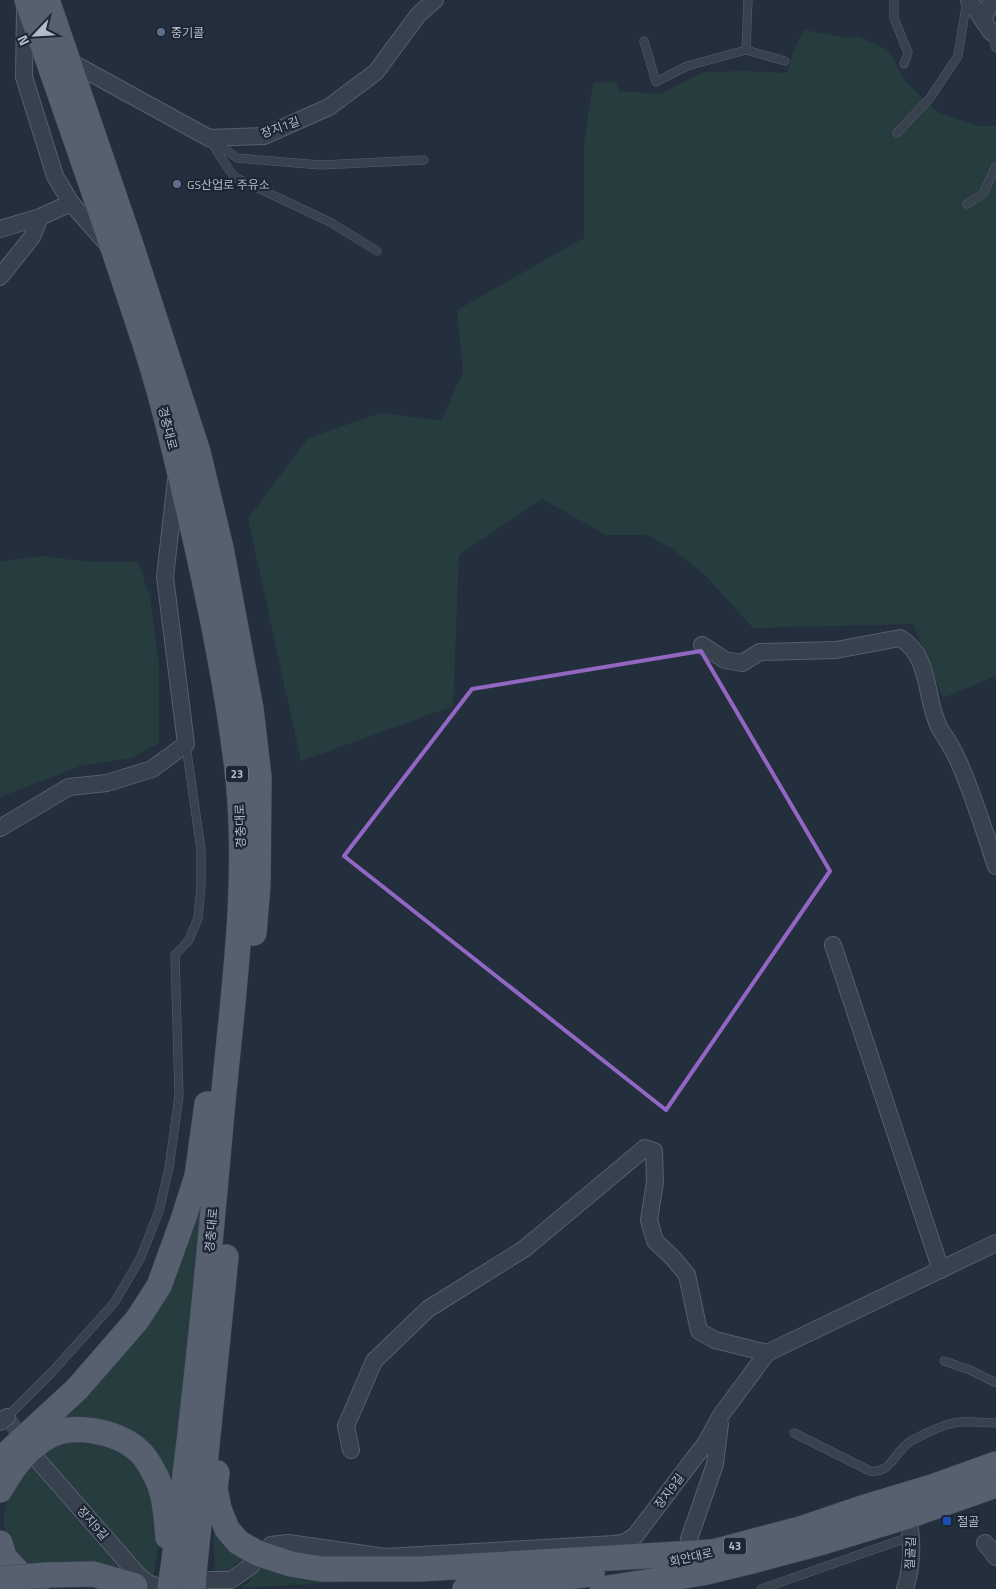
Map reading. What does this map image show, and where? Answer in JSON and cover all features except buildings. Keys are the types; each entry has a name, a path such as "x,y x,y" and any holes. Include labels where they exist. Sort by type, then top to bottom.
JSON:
{"main road":[{"name":"경충대로","path":"26,0 141,330 156,381 178,464 217,641 238,780 241,834 238,940 176,1583"},
{"name":"경충대로","path":"47,0 198,452 222,548 251,709 259,777 258,884 222,1313 176,1583"},
{"path":"0,1460 77,1389 137,1320 159,1286 197,1176 241,834"},
{"path":"222,1313 220,1438 215,1488 219,1509 227,1529 238,1542 258,1553 291,1564 321,1569 410,1569 713,1552"},
{"path":"0,1490 21,1457 46,1437 66,1431 90,1429 119,1439 140,1452 154,1472 165,1505 176,1583 136,1586 93,1574 46,1575 0,1579"},
{"name":"회안대로","path":"464,1589 641,1567 713,1552 800,1529 932,1487 996,1464"},
{"name":"회안대로","path":"602,1589 702,1573 816,1544 910,1526 996,1485"},
{"path":"0,1542 4,1557 36,1589"},
{"path":"686,1589 816,1544"}],"street":[{"path":"26,0 24,78 56,176 72,203 113,251"},
{"name":"장지1길","path":"209,138 264,136 329,107 376,72 418,14 435,0"},
{"path":"968,0 990,29"},
{"path":"990,29 992,0"},
{"path":"67,60 209,138"},
{"path":"0,229 40,217 72,203"},
{"path":"0,277 32,237 40,217"},
{"path":"0,828 69,788 107,783 152,769 186,744 165,577 178,464"},
{"path":"702,645 725,660 742,663 760,652 836,650 900,638 909,643 920,659 939,726 955,753 962,770 996,866"},
{"path":"833,945 941,1270"},
{"path":"351,1450 346,1426 374,1361 428,1309 524,1249 645,1148 654,1151 655,1182 649,1220 656,1241 687,1275 699,1331 715,1340 767,1353"},
{"name":"장지9길","path":"271,1546 288,1543 385,1557 625,1542 634,1536 705,1444 721,1415 767,1353 996,1244"},
{"path":"690,1539 715,1464 721,1415"},
{"name":"장지9길","path":"35,1457 139,1576 148,1583 176,1583"},
{"name":"절골길","path":"905,1589 912,1561 910,1526"},
{"path":"985,1543 996,1557"},
{"path":"176,1583 231,1580 251,1566"}],"lane":[{"path":"746,50 748,0"},
{"path":"894,0 894,18 908,53 904,64"},
{"path":"897,133 930,98 958,56 968,0"},
{"path":"990,29 996,48"},
{"path":"644,41 656,82 687,66 746,50 785,62"},
{"path":"209,138 237,158 321,165 424,160"},
{"path":"209,138 234,177 330,222 377,252"},
{"path":"967,204 983,194 996,166"},
{"path":"3,1419 52,1372 114,1302 140,1259 160,1211 169,1168 179,1096 175,955 189,940 198,918 201,887 201,850 186,744"},
{"path":"944,1361 970,1370 996,1383"},
{"path":"794,1433 870,1471 877,1472 887,1468 909,1442 949,1424 960,1422 996,1423"},
{"path":"761,1589 910,1526"}],"highlighted area":[{"path":"701,651 830,871 666,1110 344,856 472,689"}],"green space":[{"path":"804,30 848,38 859,37 888,50 905,81 937,112 977,126 996,126 996,676 943,698 913,624 753,628 707,577 674,550 647,535 606,535 542,499 459,555 453,706 301,761 248,519 308,438 381,413 441,421 463,372 457,310 584,238 584,145 593,83 617,82 618,91 660,94 704,72 787,73 794,49"},
{"path":"41,556 89,562 138,562 150,597 159,664 159,743 132,758 80,766 0,797 0,562"},
{"path":"212,1123 171,1492 147,1450 44,1430 142,1330"},
{"path":"107,1439 144,1470 161,1527 153,1581 145,1578 44,1453 31,1463 33,1469 122,1571 22,1566 8,1548 3,1518 9,1493 19,1469 56,1441"},
{"path":"212,1495 230,1547 411,1578 241,1588 250,1581 255,1571 248,1562 236,1563 223,1576 215,1576"}],"tunnel":[{"path":"7,1417 28,1447"}],"place":[{"name":"중기콜","path":"161,32"},
{"name":"GS산업로 주유소","path":"177,184"},
{"name":"절골","path":"947,1521"}]}
